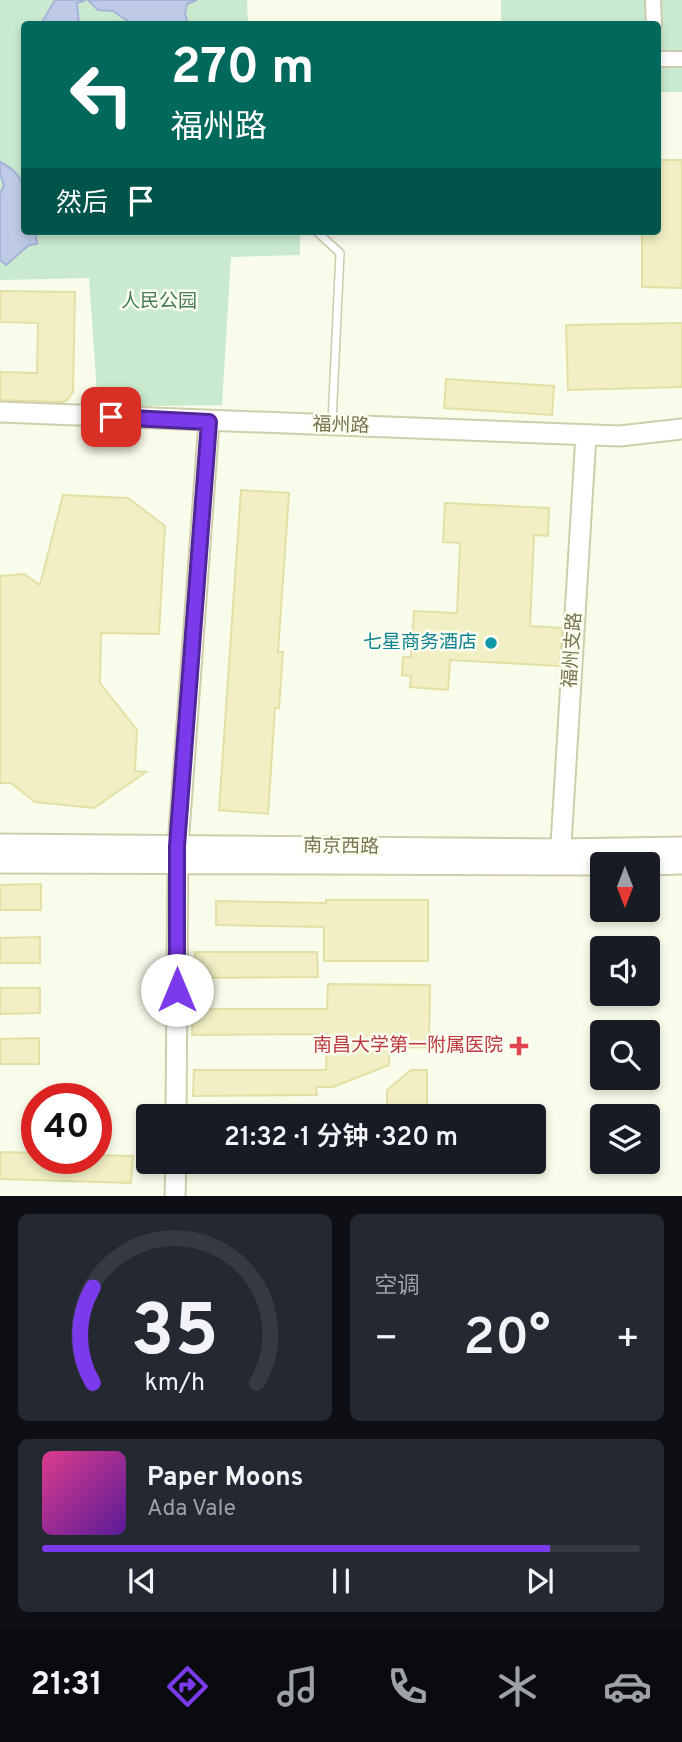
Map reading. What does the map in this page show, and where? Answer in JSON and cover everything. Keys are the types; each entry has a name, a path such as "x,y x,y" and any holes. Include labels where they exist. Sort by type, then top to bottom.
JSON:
{"street":[{"path":"653,0 654,21"},
{"path":"661,60 682,59"},
{"name":"福州路","path":"0,412 620,436 682,429"},
{"path":"176,1104 178,855 209,422"},
{"name":"福州支路","path":"560,857 586,435"},
{"name":"南京西路","path":"0,844 178,855"},
{"name":"南京西路","path":"0,863 178,855 560,857 682,847"},
{"name":"南京西路","path":"560,857 590,863"},
{"path":"660,864 682,864"},
{"path":"176,1174 176,1196"}],"lane":[{"path":"320,235 340,253 332,426"}],"green space":[{"name":"人民公园","path":"0,0 247,0 248,21 21,21 21,235 300,235 300,255 231,257 222,405 98,407 89,278 0,280"},
{"path":"501,0 682,0 682,92 661,92 661,21 501,21"}],"water":[{"path":"55,0 86,0 77,3 79,21 43,21"},
{"path":"88,0 197,0 187,4 187,21 128,21 113,11 98,10"},
{"path":"0,162 10,168 21,181 21,235 37,235 37,244 29,245 6,265 0,260 0,193 4,186"}],"building":[{"path":"661,160 682,160 682,288 642,287 642,235 661,235"},
{"path":"0,291 75,292 73,392 67,400 0,400 0,372 37,373 38,323 0,322"},
{"path":"682,323 682,387 568,390 566,325"},
{"path":"446,379 554,386 552,415 444,408"},
{"path":"241,490 289,493 278,652 283,652 279,708 275,708 268,814 219,810"},
{"path":"63,495 128,498 165,526 159,634 101,633 100,683 137,730 135,771 146,772 94,808 35,802 11,783 0,783 0,576 24,574 40,585"},
{"path":"445,503 549,508 548,536 534,535 530,626 562,628 560,666 450,660 448,690 410,687 411,676 402,675 403,657 411,657 414,611 457,613 460,543 443,542"},
{"path":"41,884 41,910 0,910 0,885"},
{"path":"326,900 428,900 428,961 324,961 324,927 216,925 216,901 326,903"},
{"path":"40,937 40,963 0,963 0,938"},
{"path":"195,952 317,952 318,977 194,978"},
{"path":"328,984 430,985 429,1047 390,1048 389,1065 333,1087 316,1087 317,1095 193,1096 194,1070 326,1070 327,1034 192,1035 193,1009 327,1009"},
{"path":"0,988 40,988 40,1013 0,1014"},
{"path":"39,1038 39,1064 0,1064 0,1039"},
{"path":"411,1070 427,1070 427,1104 387,1104 387,1090"},
{"path":"0,1152 21,1153 21,1174 112,1174 112,1155 133,1156 131,1183 0,1179"}],"place":[{"name":"七星商务酒店","path":"491,643"},
{"name":"南昌大学第一附属医院","path":"519,1046"}],"route":[{"path":"111,417 209,422 177,846 177,990"}]}
